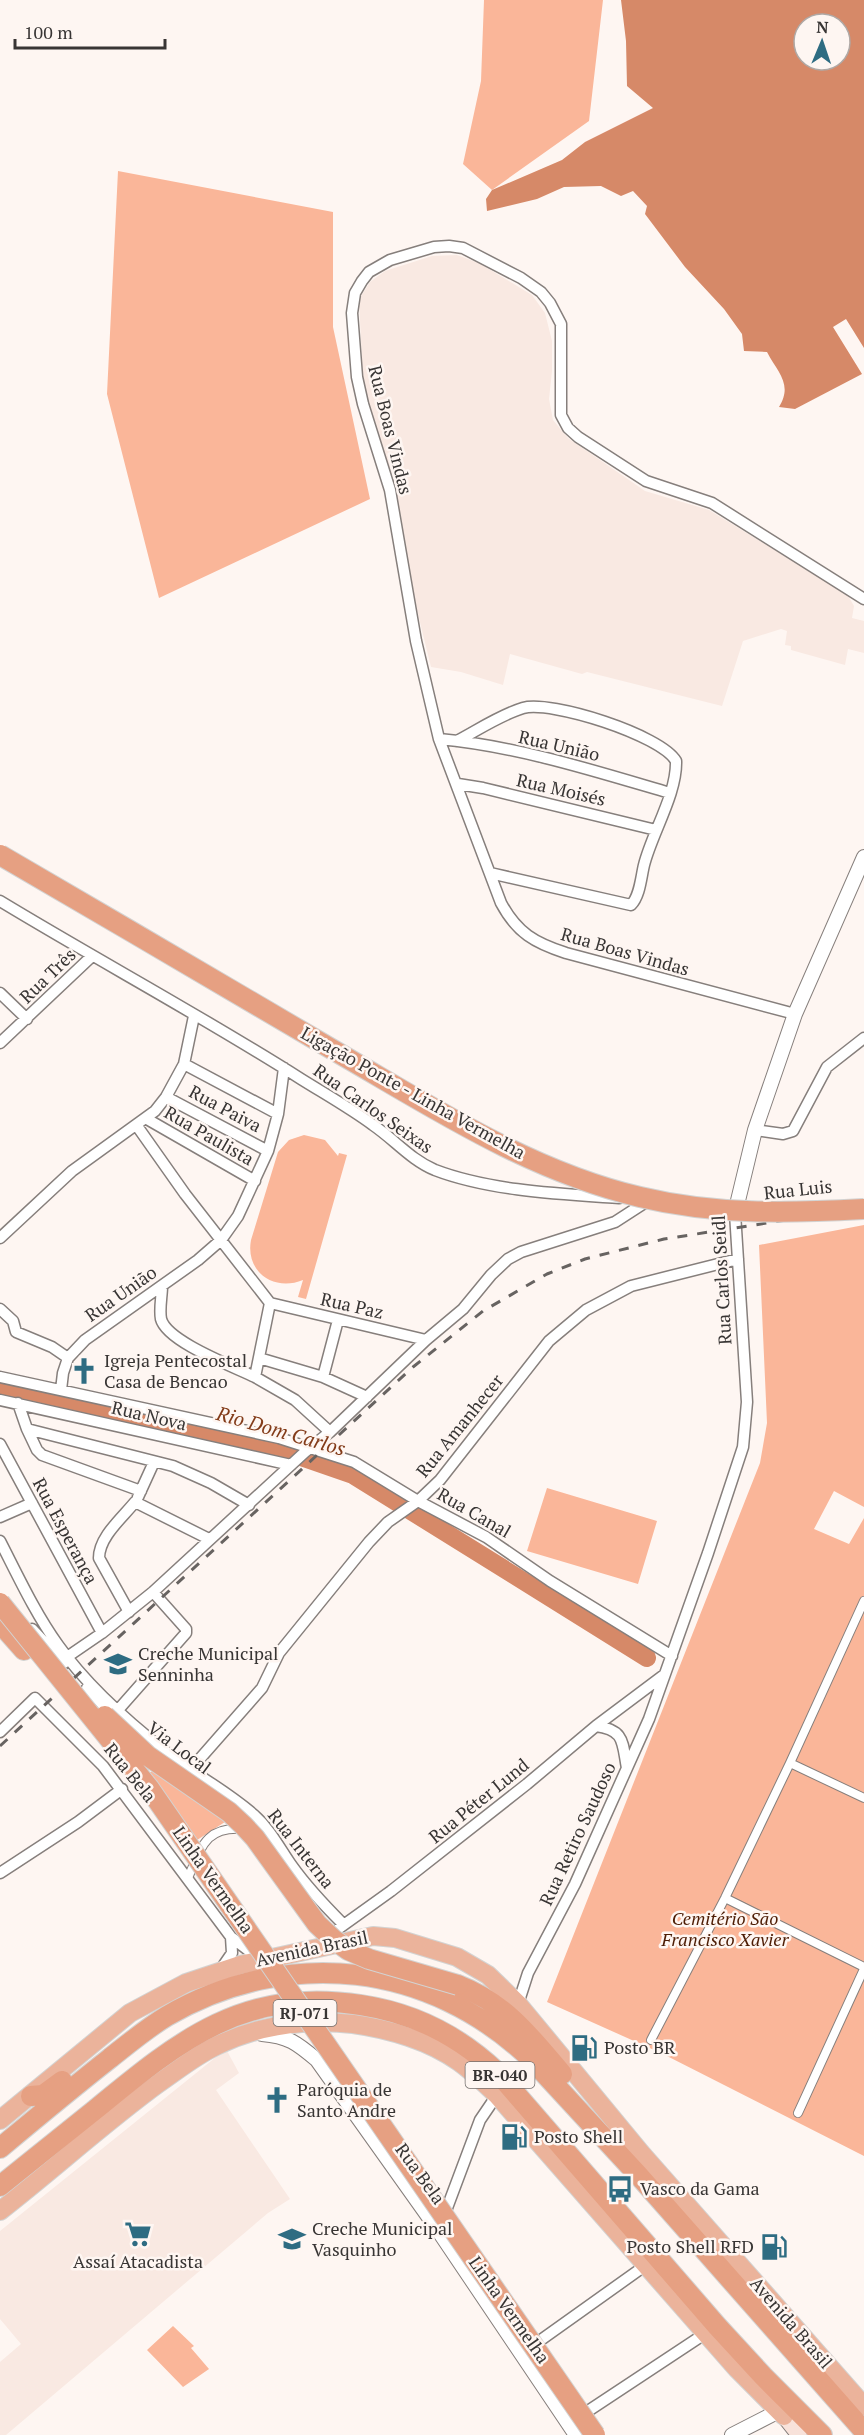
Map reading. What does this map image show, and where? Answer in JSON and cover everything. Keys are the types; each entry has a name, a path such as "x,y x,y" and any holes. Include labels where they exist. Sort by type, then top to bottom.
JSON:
{"highway":[{"name":"Ligação Ponte - Linha Vermelha","path":"0,855 444,1114 510,1150 555,1170 630,1195 707,1209 775,1213 864,1209"},
{"path":"0,1602 123,1733 148,1756 229,1812 243,1825 261,1846 317,1924 333,1939 348,1950 369,1959 458,1985 494,2003 533,2039 603,2122 640,2177"},
{"name":"Linha Vermelha","path":"0,1602 148,1788 595,2435"},
{"name":"Linha Vermelha","path":"0,1623 116,1760 151,1807 270,1977 576,2431"},
{"name":"Avenida Brasil","path":"0,2120 32,2096 130,2013 166,1992 219,1972 373,1936 395,1938 439,1951 470,1963 494,1980 518,2004 642,2153 864,2406"},
{"name":"Avenida Brasil","path":"0,2148 150,2027 200,1998 238,1984 260,1978 332,1972 388,1980 440,1997 481,2018 515,2043 550,2078 864,2431"},
{"path":"32,2096 43,2095 137,2024 200,1998"},
{"name":"BR-040","path":"0,2186 168,2050 209,2027 251,2011 291,2003 334,2002 395,2012 429,2024 465,2043 497,2072 717,2326 822,2435"},
{"path":"0,2211 79,2145 192,2059 218,2045 248,2033 306,2022 346,2024 388,2031 425,2044 458,2061 497,2095 737,2369 805,2435"}],"main road":[{"path":"782,2414 799,2435"}],"street":[{"name":"Rua Boas Vindas","path":"795,1014 606,965 544,946 511,922 501,903 458,784 439,739 416,641 390,490 371,434 357,377 352,314 355,293 369,272 390,260 411,253 449,246 463,248 521,279 541,292 550,303 561,324 561,407 563,421 573,432 646,481 712,503 864,599"},
{"path":"457,741 523,708 538,706 610,724 646,739 674,757 676,763 670,793 645,861 633,904 629,906 490,873"},
{"name":"Rua União","path":"439,739 571,765 670,793"},
{"name":"Rua Moisés","path":"458,784 656,830"},
{"name":"Rua Carlos Seidl","path":"664,1675 743,1447 747,1402 735,1213 755,1130 795,1014 864,857"},
{"name":"Rua Carlos Seixas","path":"0,901 91,957 284,1068 375,1125 421,1163 435,1170 484,1184 555,1193 699,1204 735,1213"},
{"name":"Rua Três","path":"0,1043 91,957"},
{"path":"0,993 27,1019"},
{"path":"0,1238 72,1171 147,1119 166,1097 184,1064 194,1016"},
{"path":"755,1130 783,1134 793,1131 827,1067 864,1038"},
{"path":"184,1064 278,1114"},
{"name":"Rua União","path":"68,1358 84,1340 198,1260 221,1240 238,1216 268,1151 278,1114 284,1068"},
{"name":"Rua Paiva","path":"166,1097 268,1151"},
{"name":"Rua Paulista","path":"147,1119 255,1181"},
{"path":"137,1126 270,1303 255,1377"},
{"name":"Rua Luis","path":"735,1213 864,1199"},
{"path":"67,1657 102,1633 153,1592 293,1462 330,1432 426,1340 463,1309 491,1275 508,1259 521,1252 615,1222 649,1200"},
{"name":"Rua Amanhecer","path":"190,1770 262,1688 279,1653 369,1542 383,1526 415,1503 440,1480 549,1341 586,1310 631,1286 738,1259"},
{"path":"162,1286 161,1315 166,1328 189,1345 255,1377 295,1400 330,1432"},
{"name":"Rua Paz","path":"270,1303 426,1340"},
{"path":"0,1309 13,1321 16,1332 52,1347 68,1358 61,1390"},
{"path":"323,1377 338,1320"},
{"path":"259,1358 323,1377 367,1397"},
{"name":"Rua Canal","path":"0,1377 308,1449 354,1462 415,1503 486,1537 550,1581 672,1656"},
{"name":"Rua Nova","path":"0,1400 293,1462"},
{"path":"18,1403 27,1429 42,1455 141,1491"},
{"path":"27,1429 173,1466 193,1474 249,1505"},
{"name":"Rua Esperança","path":"0,1444 102,1633"},
{"path":"129,1612 99,1558 100,1547 135,1502 154,1462"},
{"path":"135,1502 209,1539"},
{"path":"0,1517 32,1503"},
{"name":"Rua Interna","path":"0,1541 42,1619 67,1657 118,1710 190,1770 228,1794 255,1816 267,1829 339,1928"},
{"name":"Via Local","path":"0,1592 110,1714 151,1752 234,1808 255,1830 322,1921 339,1928"},
{"path":"118,1710 186,1633 186,1629 153,1592"},
{"path":"651,2040 790,1763 864,1602"},
{"name":"Rua Péter Lund","path":"312,1949 400,1884 596,1725 664,1675"},
{"name":"Rua Retiro Saudoso","path":"518,2004 528,1973 575,1884 649,1719 664,1675"},
{"name":"Rua Bela","path":"0,1732 35,1698 71,1732 122,1789 231,1937 248,1950 272,1958"},
{"path":"596,1725 618,1732 623,1743 627,1768"},
{"path":"790,1763 864,1798"},
{"path":"0,1873 78,1822 122,1789"},
{"path":"188,1878 204,1843 214,1833 228,1828 262,1831 267,1829"},
{"path":"724,1898 864,1968 798,2113"},
{"path":"219,1972 232,1953 231,1937"},
{"name":"Rua Bela","path":"248,2033 281,2035 299,2044 317,2060 438,2230 520,2354 576,2431"},
{"path":"438,2230 480,2120 497,2095"},
{"path":"520,2354 646,2265"},
{"path":"576,2431 706,2333"},
{"path":"732,2435 782,2414"}],"shaded area":[{"path":"621,0 864,0 864,348 846,319 833,327 862,374 795,409 779,407 785,392 784,385 767,352 744,351 742,334 724,309 685,267 645,214 647,206 633,191 621,196 601,186 564,187 537,199 487,211 486,199 492,190 562,160 585,142 653,108 627,86 626,41"},
{"path":"457,255 479,263 532,295 545,313 552,341 549,399 553,420 568,438 645,491 709,510 847,594 854,606 852,618 864,621 864,653 848,649 845,665 791,650 791,646 785,645 787,631 781,629 743,641 722,706 587,672 582,674 510,654 503,685 461,672 431,667 417,610 393,477 379,444 363,383 359,299 370,282 385,271 432,256"},
{"path":"226,2049 239,2073 216,2090 290,2199 268,2213 6,2435 0,2435 0,2362 21,2344 0,2319 0,2231"}],"green space":[{"path":"484,0 603,0 589,121 492,190 463,164 481,81"},
{"path":"118,171 333,212 333,327 370,499 159,598 107,394"},
{"path":"304,1135 325,1140 338,1156 339,1153 347,1155 306,1299 298,1297 303,1280 282,1283 264,1277 257,1270 250,1251 251,1240 278,1152 289,1140"},
{"name":"Cemitério São Francisco Xavier","path":"864,1225 864,1507 834,1491 814,1529 849,1544 864,1518 864,2156 663,2054 547,2002 760,1463 767,1423 759,1245"},
{"path":"547,1488 657,1521 638,1584 527,1551"},
{"path":"154,1771 228,1820 194,1842 147,1773"},
{"path":"173,2326 194,2346 191,2348 209,2369 183,2387 147,2350"}],"waterway":[{"name":"Rio Dom Carlos","path":"0,1385 275,1448 353,1475 647,1658"}],"railway":[{"path":"0,1746 413,1367 483,1311 547,1274 585,1259 664,1239 864,1208"}],"place":[{"name":"Igreja Pentecostal Casa de Bencao","path":"84,1371"},
{"name":"Creche Municipal Senninha","path":"118,1664"},
{"name":"Posto BR","path":"584,2048"},
{"name":"Paróquia de Santo Andre","path":"277,2100"},
{"name":"Posto Shell","path":"514,2137"},
{"name":"Vasco da Gama","path":"620,2189"},
{"name":"Assaí Atacadista","path":"138,2234"},
{"name":"Creche Municipal Vasquinho","path":"292,2239"},
{"name":"Posto Shell RFD","path":"774,2247"}]}
